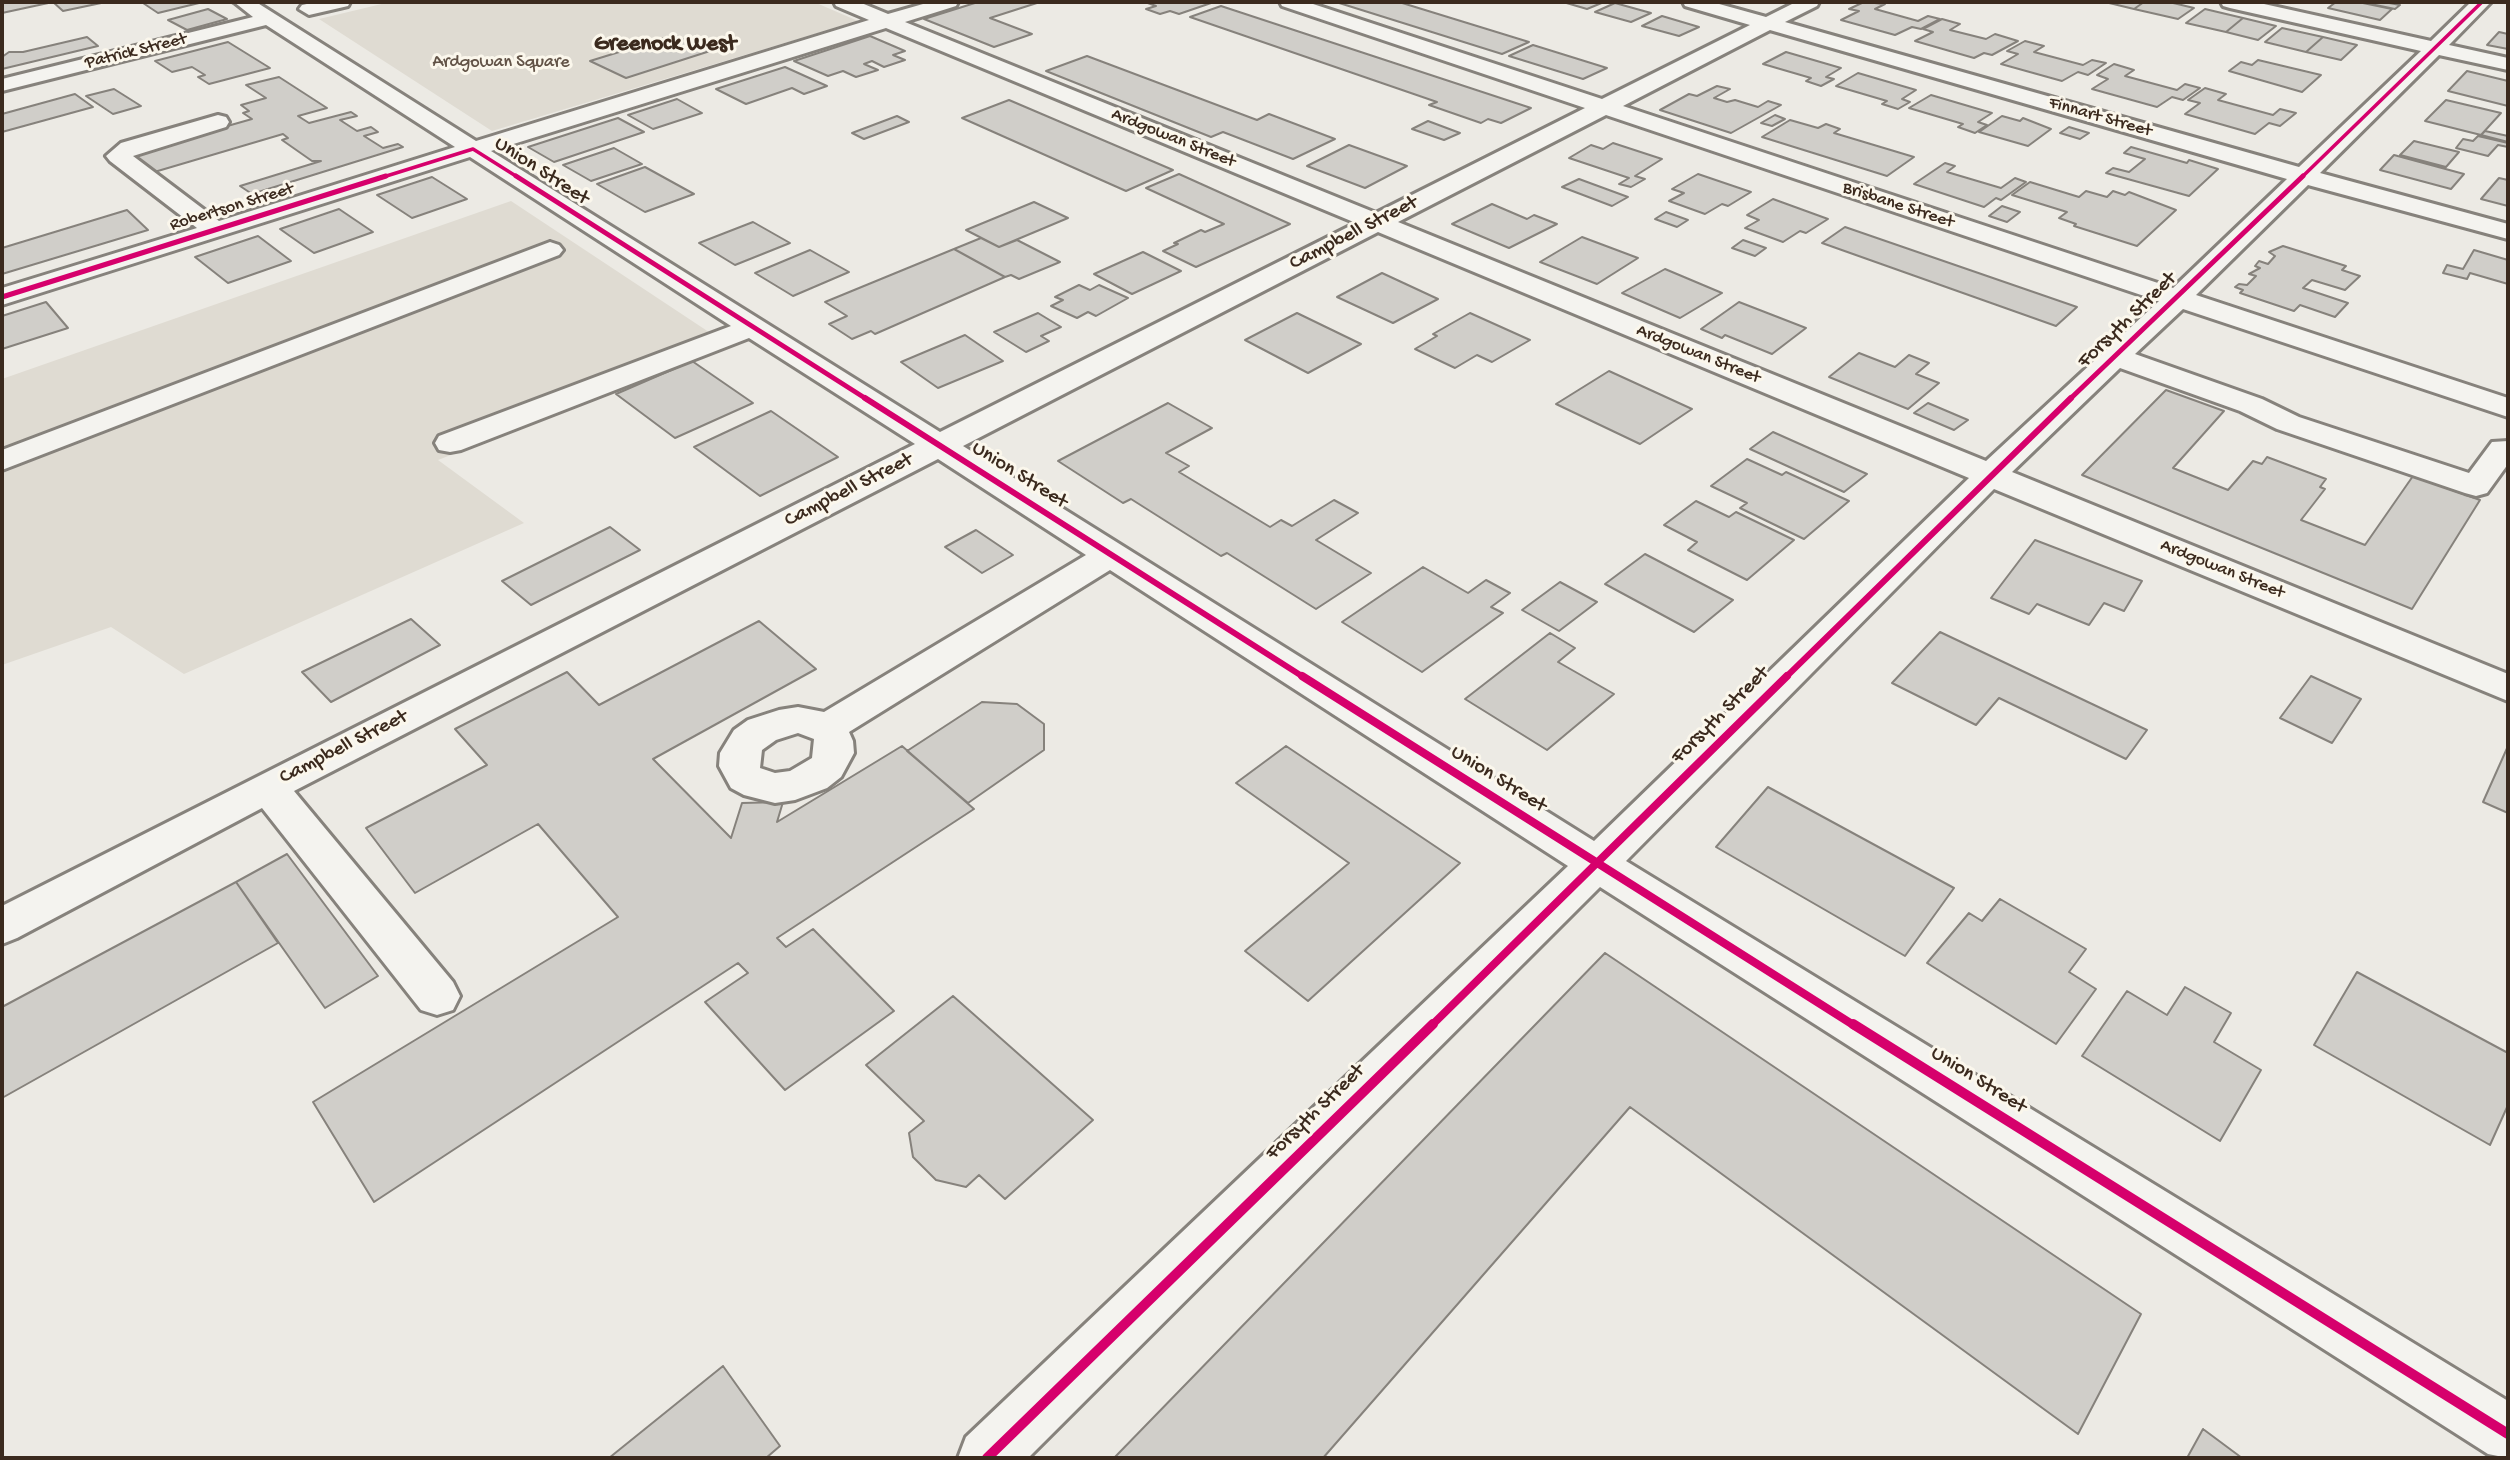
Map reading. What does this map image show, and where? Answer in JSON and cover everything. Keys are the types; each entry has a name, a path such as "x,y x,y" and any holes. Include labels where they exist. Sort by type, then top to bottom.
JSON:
{"street":[{"path":"243,2 472,149 949,2"},
{"path":"309,9 341,2"},
{"path":"843,2 887,21"},
{"name":"Brisbane Street","path":"1289,2 2508,408"},
{"name":"Finnart Street","path":"1692,2 2508,232"},
{"name":"Campbell Street","path":"2,926 268,787 1810,2"},
{"path":"2230,2 2508,64"},
{"name":"Forsyth Street","path":"987,1458 1597,864 1990,475 2482,2"},
{"name":"Patrick Street","path":"2,85 269,19"},
{"name":"Ardgowan Street","path":"887,21 2508,688"},
{"path":"216,230 118,156 129,148 218,122"},
{"name":"Robertson Street","path":"2,297 472,149"},
{"name":"Union Street","path":"472,149 1597,864 2508,1434"},
{"path":"2,461 550,250"},
{"path":"450,443 752,327"},
{"path":"2115,357 2251,405 2313,432 2476,486 2503,449"},
{"path":"825,729 1111,555"},
{"path":"268,787 437,996"}],"shaded area":[{"name":"Ardgowan Square","path":"390,2 814,2 858,21 492,131 319,19"},
{"path":"511,201 730,346 438,460 524,523 184,674 111,627 2,665 2,379"}],"building":[{"path":"2,2 53,2 2,13"},
{"path":"53,2 106,2 63,11"},
{"path":"978,2 1040,2 990,18 1032,34 994,47 924,19"},
{"path":"1145,2 1214,2 1179,14 1170,11 1160,14 1146,9 1156,6"},
{"path":"1336,2 1399,2 1529,42 1502,54"},
{"path":"1563,2 1604,2 1587,9"},
{"path":"1864,2 1885,4 1875,9 1918,21 1928,16 1940,19 1921,29 1912,27 1895,35 1841,20 1859,11 1849,9"},
{"path":"2105,2 2144,2 2134,9"},
{"path":"2144,2 2169,2 2194,8 2178,19 2134,9"},
{"path":"2336,2 2358,2 2392,9 2380,20 2328,8"},
{"path":"2361,2 2384,2 2400,5 2395,9"},
{"path":"143,3 199,3 158,13"},
{"path":"1615,3 1651,13 1631,22 1595,12"},
{"path":"1221,6 1531,108 1501,123 1488,119 1481,123 1429,105 1437,102 1190,17"},
{"path":"208,9 227,19 187,30 168,20"},
{"path":"2205,9 2243,18 2226,32 2186,23"},
{"path":"1662,16 1699,27 1679,36 1642,26"},
{"path":"2243,18 2276,26 2258,40 2226,32"},
{"path":"1942,19 1960,24 1950,30 1986,39 1995,34 2018,41 1992,55 1984,53 1974,58 1915,41 1933,32 1923,29"},
{"path":"2282,28 2323,37 2306,52 2265,42"},
{"path":"2499,32 2508,34 2508,49 2487,45"},
{"path":"674,35 710,51 626,78 590,61"},
{"path":"870,36 905,51 893,55 905,60 884,67 872,61 864,64 878,70 856,77 843,71 828,76 794,61"},
{"path":"87,37 98,46 2,69 2,57 9,52 23,52"},
{"path":"2323,37 2357,45 2341,60 2306,52"},
{"path":"2025,41 2044,46 2034,52 2083,65 2092,60 2106,63 2088,75 2078,72 2062,81 2001,64 2018,54 2007,51"},
{"path":"228,42 270,68 209,84 198,77 205,75 192,67 172,72 155,61"},
{"path":"1533,45 1607,68 1583,79 1509,56"},
{"path":"1786,52 1841,68 1826,77 1834,79 1821,86 1806,81 1811,78 1763,64"},
{"path":"1087,56 1257,120 1269,114 1335,139 1293,159 1223,132 1211,137 1046,71"},
{"path":"2258,60 2321,75 2302,92 2229,71 2241,62 2252,65"},
{"path":"2114,64 2134,70 2125,76 2177,90 2185,84 2200,88 2183,100 2172,97 2157,107 2092,89 2108,79 2097,75"},
{"path":"785,67 827,86 804,94 792,88 746,104 716,89"},
{"path":"2467,71 2508,81 2508,106 2448,91"},
{"path":"1858,73 1916,90 1902,99 1910,102 1898,109 1882,104 1887,101 1836,86"},
{"path":"279,77 327,108 298,116 309,123 351,112 357,116 340,120 357,131 371,127 378,132 364,136 383,148 398,144 403,147 252,194 240,186 321,161 312,161 282,140 288,138 283,134 151,173 129,154 252,119 243,113 249,111 241,105 266,98 246,85"},
{"path":"1717,86 1730,89 1714,98 1727,102 1735,100 1758,107 1768,101 1781,105 1731,133 1660,110 1689,94 1697,96"},
{"path":"2205,88 2226,94 2218,100 2273,115 2280,109 2296,113 2280,126 2269,123 2255,134 2185,114 2200,103 2188,100"},
{"path":"114,89 141,106 113,114 86,96"},
{"path":"75,94 93,107 2,132 2,114"},
{"path":"1931,95 1992,113 1978,122 1987,125 1975,133 1958,127 1963,124 1909,108"},
{"path":"677,99 702,113 653,129 628,115"},
{"path":"1009,100 1173,170 1126,191 962,118"},
{"path":"2446,100 2501,113 2481,135 2425,121"},
{"path":"1775,115 1785,119 1772,126 1761,123"},
{"path":"897,116 909,122 864,139 852,133"},
{"path":"2002,116 2020,121 2023,118 2051,129 2028,146 1979,132"},
{"path":"618,118 644,132 554,162 528,147"},
{"path":"1790,120 1818,128 1826,124 1840,129 1834,133 1914,157 1887,176 1762,137"},
{"path":"1428,121 1460,133 1444,140 1412,129"},
{"path":"2069,127 2089,133 2080,139 2060,133"},
{"path":"2485,131 2508,136 2508,142 2481,135"},
{"path":"2478,136 2508,143 2508,147 2498,145 2488,156 2456,148 2463,139 2473,141"},
{"path":"2414,141 2459,152 2446,167 2400,155"},
{"path":"1613,143 1662,159 1635,176 1645,179 1631,187 1619,184 1629,178 1569,158 1591,145 1603,149"},
{"path":"1349,145 1407,166 1365,188 1307,166"},
{"path":"2131,147 2218,169 2189,196 2106,173 2113,168 2129,172 2145,159 2124,153"},
{"path":"614,148 642,164 591,181 563,165"},
{"path":"2394,155 2464,174 2451,189 2380,170"},
{"path":"1945,163 1955,166 1947,172 2001,188 2015,178 2026,182 2001,200 1996,198 1984,207 1914,184"},
{"path":"645,167 694,194 645,212 597,184"},
{"path":"1179,174 1290,224 1196,267 1163,251 1201,230 1205,232 1224,224 1146,188"},
{"path":"1698,174 1751,192 1728,206 1722,204 1705,214 1669,201 1684,193 1672,189"},
{"path":"432,177 467,199 412,218 377,195"},
{"path":"2499,178 2508,180 2508,206 2481,199"},
{"path":"1579,179 1628,197 1612,206 1562,187"},
{"path":"2030,182 2079,197 2086,191 2107,197 2113,191 2125,195 2129,192 2176,210 2137,246 2074,226 2076,224 2059,218 2067,212 2012,195"},
{"path":"1773,199 1828,219 1806,233 1800,231 1783,242 1745,228 1759,220 1747,215"},
{"path":"1034,202 1068,218 999,247 966,230"},
{"path":"1492,204 1527,219 1534,215 1557,224 1509,248 1452,224"},
{"path":"2002,206 2020,212 2007,222 1989,216"},
{"path":"339,209 373,232 314,253 280,229"},
{"path":"127,210 148,230 2,274 2,248"},
{"path":"1666,212 1688,220 1677,227 1655,219"},
{"path":"753,222 790,243 735,265 699,243"},
{"path":"1845,227 2077,307 2056,326 1822,243"},
{"path":"258,236 291,261 228,283 195,257"},
{"path":"1582,237 1638,258 1597,284 1540,262"},
{"path":"981,238 999,247 1017,240 1060,262 1019,279 1011,275 1005,277 954,249"},
{"path":"1743,240 1766,248 1755,256 1732,248"},
{"path":"2283,246 2346,266 2342,270 2360,276 2345,290 2312,280 2303,288 2348,303 2335,317 2300,305 2294,311 2240,293 2243,290 2235,287 2239,284 2247,285 2256,276 2249,274 2260,268 2255,266 2259,261 2268,264 2275,256 2269,252"},
{"path":"954,249 1005,277 875,334 871,331 852,339 829,324 847,316 825,302"},
{"path":"810,250 849,272 793,296 755,273"},
{"path":"2474,250 2508,260 2508,284 2470,273 2467,279 2443,273 2447,265 2463,269"},
{"path":"1143,252 1181,271 1132,294 1094,274"},
{"path":"1665,269 1722,293 1680,318 1622,293"},
{"path":"1382,273 1438,299 1393,323 1337,297"},
{"path":"1079,285 1090,290 1099,285 1128,298 1096,316 1088,312 1077,318 1051,306 1063,300 1055,297"},
{"path":"46,302 68,328 2,349 2,316"},
{"path":"1739,302 1806,328 1772,354 1725,335 1722,338 1701,329"},
{"path":"1038,313 1061,327 1041,336 1049,341 1026,352 994,332"},
{"path":"1297,313 1361,344 1308,373 1245,340"},
{"path":"1470,313 1530,340 1492,362 1477,355 1455,368 1415,349 1437,336 1433,334"},
{"path":"965,335 1003,361 938,388 901,362"},
{"path":"1859,353 1895,367 1909,355 1929,363 1916,374 1939,383 1908,409 1829,377"},
{"path":"692,361 753,403 675,438 616,394"},
{"path":"1609,371 1692,409 1640,444 1556,404"},
{"path":"2166,390 2224,411 2173,468 2228,490 2253,461 2262,464 2267,457 2326,479 2320,487 2325,489 2301,520 2365,545 2413,476 2480,500 2412,609 2082,475"},
{"path":"1168,403 1212,428 1166,453 1189,466 1179,472 1270,527 1281,520 1292,526 1334,500 1358,513 1316,540 1371,573 1316,609 1227,553 1221,556 1131,499 1123,503 1058,461"},
{"path":"1928,403 1968,420 1954,430 1914,413"},
{"path":"771,411 838,457 760,496 694,447"},
{"path":"1773,432 1867,474 1844,492 1750,449"},
{"path":"1747,459 1782,475 1786,472 1849,501 1804,539 1740,508 1747,503 1711,486"},
{"path":"1696,501 1729,517 1736,512 1794,540 1747,580 1688,550 1697,542 1664,525"},
{"path":"610,527 640,550 531,605 502,581"},
{"path":"976,530 1013,555 982,573 945,547"},
{"path":"2035,540 2142,581 2124,611 2104,603 2089,625 2037,604 2029,614 1991,598"},
{"path":"1645,554 1733,600 1694,632 1605,584"},
{"path":"1423,567 1468,593 1486,580 1510,593 1491,607 1503,613 1422,672 1342,622"},
{"path":"1560,582 1597,602 1559,631 1522,610"},
{"path":"411,619 440,645 331,702 302,672"},
{"path":"759,621 816,669 653,759 731,838 742,803 783,802 777,822 902,746 974,809 777,938 786,947 813,929 894,1011 785,1090 705,1002 748,973 738,963 374,1202 313,1102 618,917 538,824 415,893 366,828 487,765 455,729 567,672 599,705"},
{"path":"1940,632 2147,730 2126,759 1999,698 1976,725 1892,683"},
{"path":"1550,633 1575,648 1558,662 1614,694 1547,750 1465,699"},
{"path":"2311,676 2361,699 2332,743 2280,718"},
{"path":"982,702 1017,704 1044,724 1044,750 968,803 907,751"},
{"path":"1286,746 1460,863 1308,1001 1245,951 1349,863 1236,783"},
{"path":"2508,746 2508,813 2483,802"},
{"path":"1768,787 1954,888 1905,956 1716,847"},
{"path":"287,854 378,976 325,1008 236,882"},
{"path":"236,882 278,943 2,1098 2,1007"},
{"path":"2000,899 2086,949 2069,972 2096,989 2056,1044 1927,963 1969,913 1982,921"},
{"path":"1605,953 2141,1314 2078,1434 1630,1107 1323,1458 1114,1458"},
{"path":"2357,972 2508,1053 2508,1105 2490,1145 2314,1045"},
{"path":"2185,987 2231,1013 2214,1042 2261,1070 2220,1141 2082,1056 2127,991 2167,1015"},
{"path":"953,996 1093,1120 1005,1199 979,1175 966,1187 936,1180 913,1157 909,1133 924,1121 866,1065"},
{"path":"723,1366 780,1446 766,1458 609,1458"},
{"path":"2203,1429 2242,1458 2187,1458"}],"cycle path":[{"path":"987,1458 1597,864 1990,475 2177,299 2482,2"},
{"path":"2,297 473,149 1597,864 2508,1434"}],"district":[{"name":"Greenock West","path":"665,45"}]}
